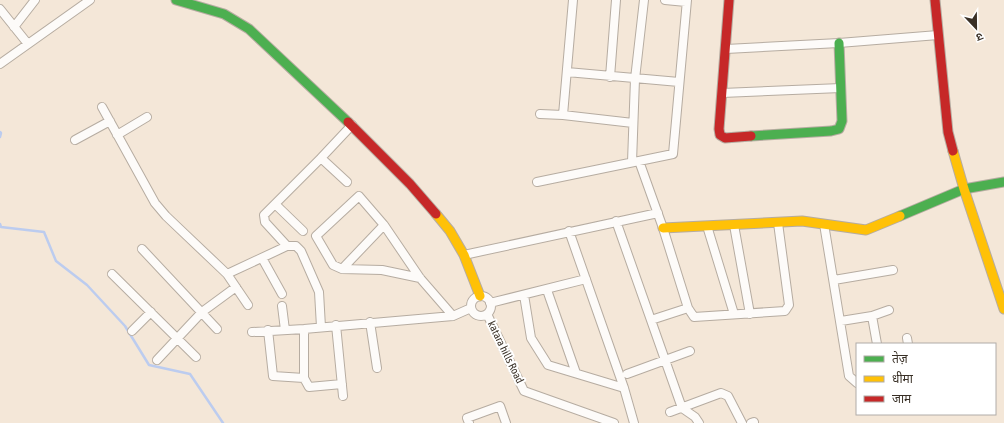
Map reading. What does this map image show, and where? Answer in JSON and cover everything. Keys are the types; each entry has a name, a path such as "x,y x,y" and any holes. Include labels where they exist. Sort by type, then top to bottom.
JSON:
{"street":[{"path":"14,27 35,0"},
{"path":"0,64 90,0"},
{"path":"176,0 224,14 249,29 352,125 410,184 450,231 464,255 480,296"},
{"path":"563,115 573,0"},
{"path":"610,77 616,0"},
{"path":"644,0 635,79 633,123 635,162 658,213 688,308 694,317 785,311 789,306 778,223"},
{"path":"536,182 673,154 687,1 664,0"},
{"path":"729,0 719,129 720,135 725,138 831,131 839,129 842,121 839,43"},
{"path":"935,0 948,132 964,189 1004,309"},
{"path":"0,9 28,44"},
{"path":"726,49 839,43 938,35"},
{"path":"567,72 679,82"},
{"path":"722,93 841,88"},
{"path":"102,107 159,208 227,274 248,305"},
{"path":"540,114 563,115 633,123"},
{"path":"117,135 147,117"},
{"path":"75,140 110,121"},
{"path":"287,246 265,222 264,215 352,125"},
{"path":"321,158 347,182"},
{"path":"663,228 802,221 866,230 964,189 1004,182"},
{"path":"420,278 382,270 342,268 333,265 316,236 359,196 384,225 420,278 452,316"},
{"path":"275,204 304,231"},
{"path":"464,255 569,231 658,213"},
{"path":"616,221 682,408 695,417 699,423"},
{"path":"824,224 850,376 856,382"},
{"path":"342,268 384,225"},
{"path":"734,225 750,314"},
{"path":"707,226 734,314"},
{"path":"569,231 624,388 634,423"},
{"path":"227,274 287,246 296,246 301,252 319,292 321,327"},
{"path":"142,249 217,329"},
{"path":"262,258 282,294"},
{"path":"834,280 892,270"},
{"path":"112,274 196,357"},
{"path":"490,303 547,290 586,279"},
{"path":"158,360 176,338 202,312 236,287"},
{"path":"547,290 576,373"},
{"path":"524,295 530,338 548,365 624,388"},
{"path":"480,296 486,297 490,303 491,309 484,316 477,316 471,308 472,302 476,297 480,296"},
{"path":"282,306 285,330"},
{"path":"252,332 452,316 471,308"},
{"path":"651,320 688,308"},
{"path":"841,321 872,316 889,310"},
{"path":"132,331 151,312"},
{"name":"katara hills Road","path":"487,314 524,391 614,423"},
{"path":"872,316 877,343"},
{"path":"370,322 376,368"},
{"path":"336,325 343,396"},
{"path":"304,329 304,378 309,387 342,384"},
{"path":"268,330 273,376 304,378"},
{"path":"627,374 690,351"},
{"path":"670,412 720,393 728,396 742,423"},
{"path":"469,423 467,418 500,406 507,423"}],"waterway":[{"path":"0,132 0,137"},
{"path":"0,224 1,227 44,232 56,261 87,285 125,326 149,365 190,374 223,423"}],"traffic: fast":[{"path":"176,0 224,14 249,29 348,122"},
{"path":"751,136 831,131 839,129 842,121 839,43"},
{"path":"900,216 964,189 1004,182"}],"traffic: slow":[{"path":"953,151 964,189 1004,309"},
{"path":"436,214 450,231 464,255 480,296"},
{"path":"663,228 802,221 866,230 900,216"}],"traffic: jam":[{"path":"729,0 719,129 720,135 725,138 751,136"},
{"path":"935,0 948,132 953,151"},
{"path":"348,122 410,184 436,214"}]}
